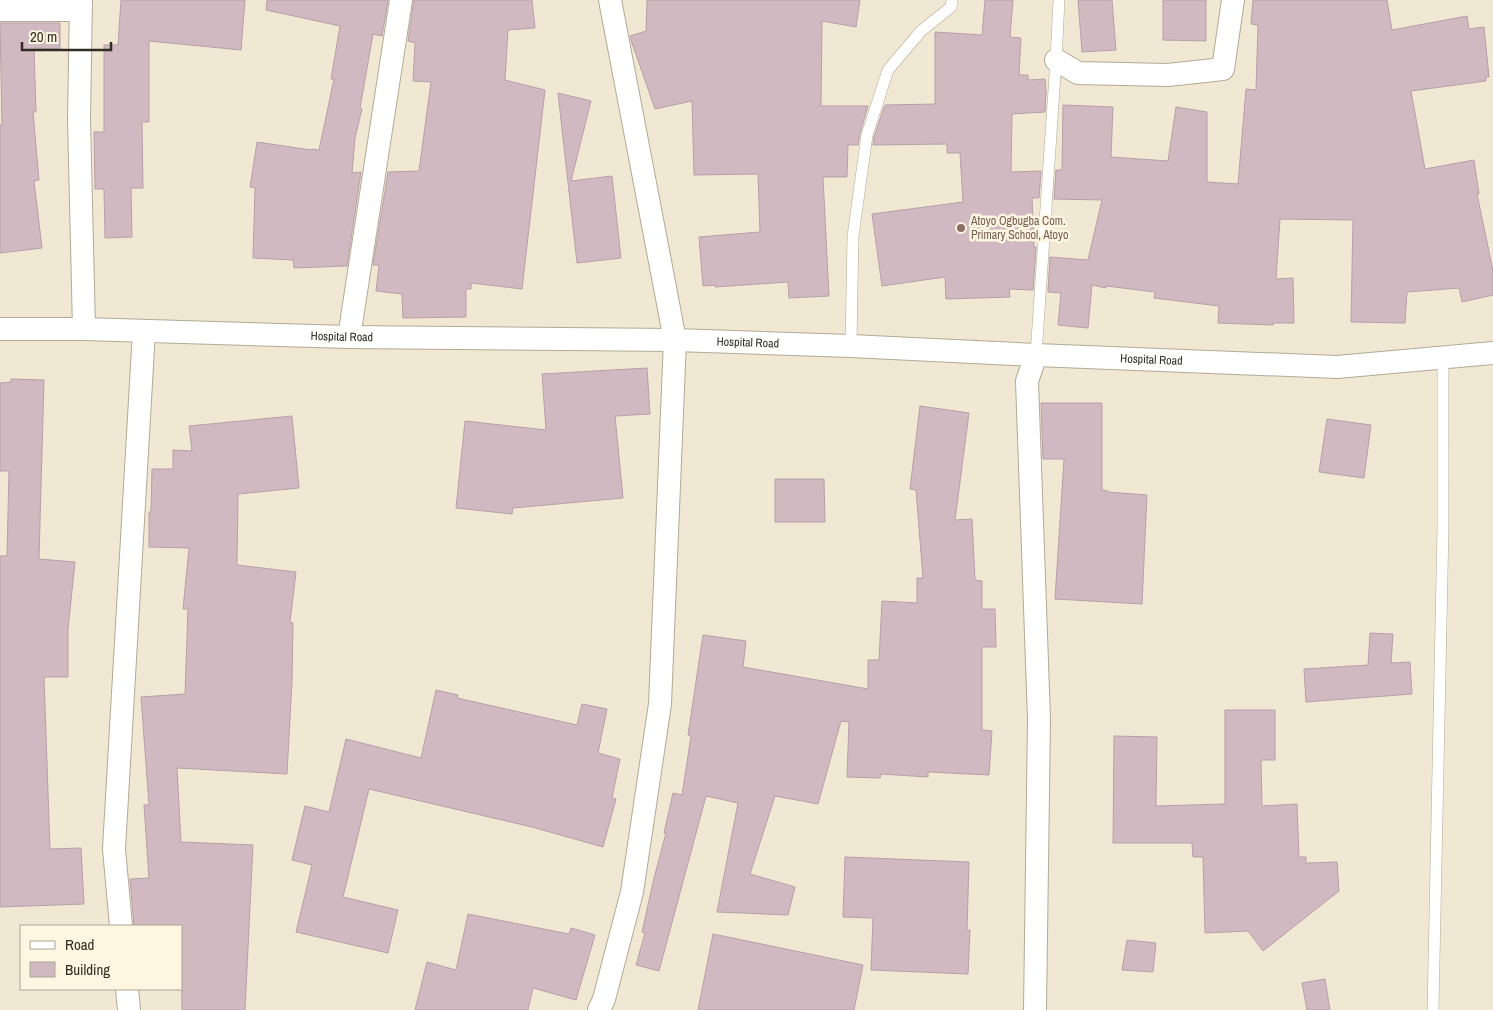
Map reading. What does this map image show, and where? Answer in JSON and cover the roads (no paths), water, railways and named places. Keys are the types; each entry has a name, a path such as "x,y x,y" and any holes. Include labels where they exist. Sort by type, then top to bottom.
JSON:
{"street":[{"path":"349,337 402,0"},
{"path":"599,1010 604,999 632,892 660,704 675,340 610,0"},
{"path":"1056,60 1078,73 1168,75 1223,69 1233,0"},
{"path":"0,10 80,5 79,120 84,329"},
{"name":"Hospital Road","path":"0,329 84,329 349,337 675,340 1337,366 1493,353"},
{"path":"121,925 114,849 144,331"},
{"path":"1035,1010 1040,719 1027,382 1036,355"},
{"path":"127,990 129,1010"}],"lane":[{"path":"851,346 853,236 867,135 888,70 921,31 951,7 952,0"},
{"path":"1036,355 1059,0"},
{"path":"1433,1010 1443,527 1443,358"}],"place":[{"name":"Atoyo Ogbugba Com. Primary School, Atoyo","path":"961,228"}]}
